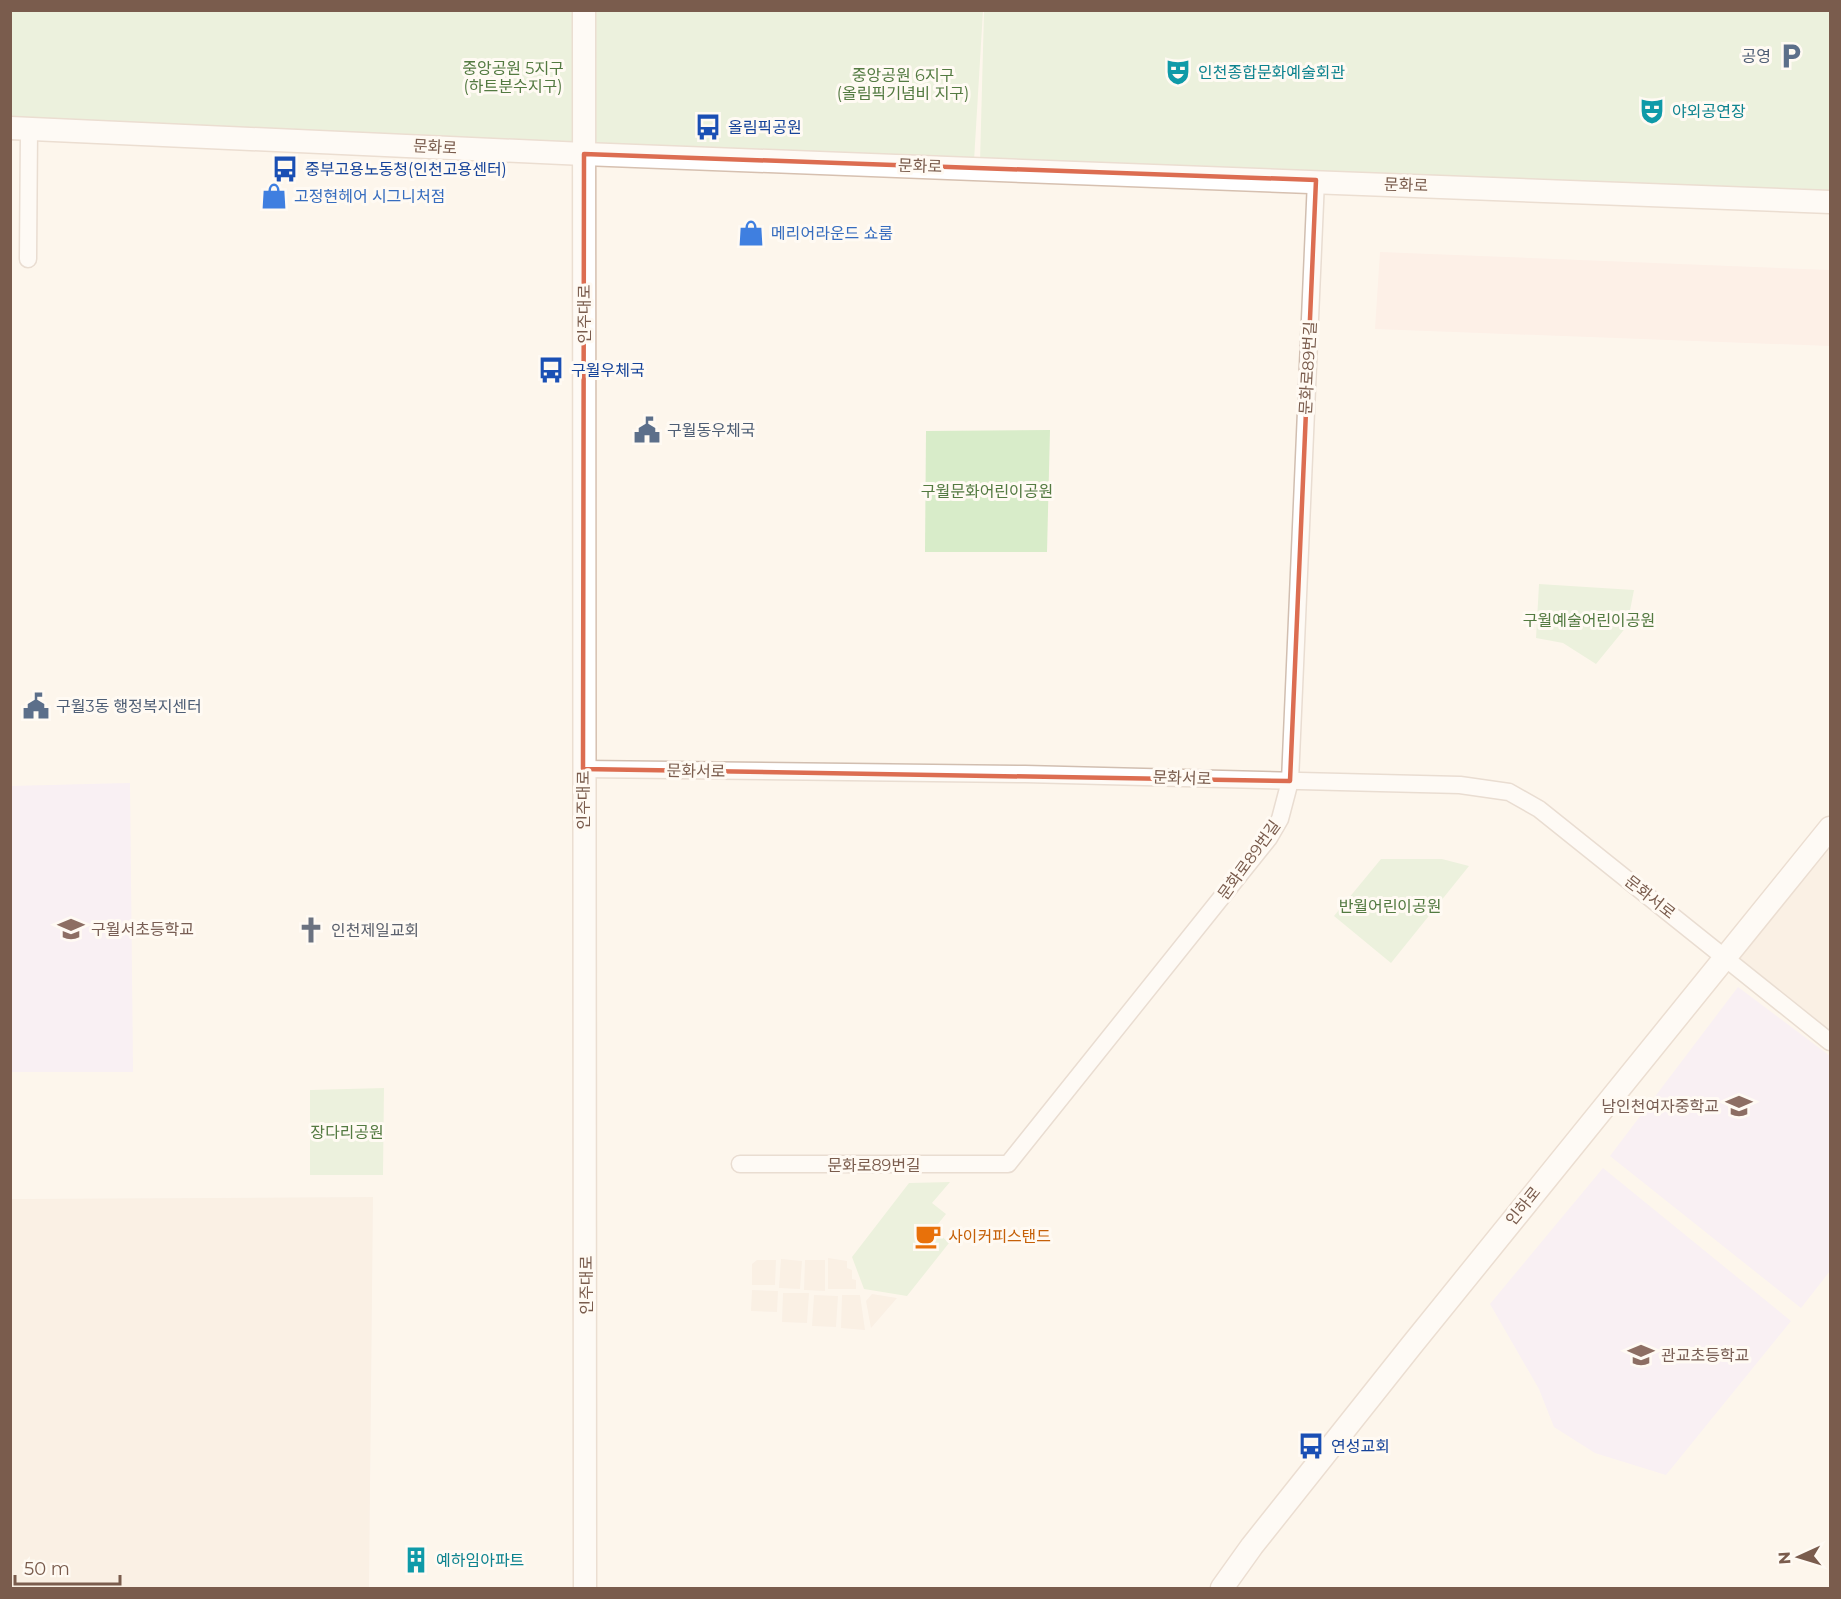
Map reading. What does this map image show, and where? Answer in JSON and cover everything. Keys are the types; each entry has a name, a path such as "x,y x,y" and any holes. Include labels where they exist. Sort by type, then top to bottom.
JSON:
{"main road":[{"name":"인주대로","path":"584,10 583,769 587,1160 585,1588"},
{"name":"문화로","path":"20,128 584,154 1830,201"},
{"name":"인하로","path":"1222,1588 1259,1536 1725,955 1830,828"}],"street":[{"path":"20,128 28,207 28,259"},
{"name":"문화로89번길","path":"741,1164 1008,1164 1269,838 1280,819 1290,781 1316,180"},
{"path":"10,206 28,207"},
{"name":"문화서로","path":"583,769 1025,774 1460,785 1516,795 1539,809 1725,955 1830,1042"}],"highlighted area":[{"path":"584,154 1316,180 1290,781 583,769"}],"shaded area":[{"path":"1380,252 1830,270 1830,346 1375,329"},
{"name":"구월서초등학교","path":"130,783 133,1072 11,1072 11,786"},
{"path":"1830,828 1830,1042 1725,955"},
{"name":"남인천여자중학교","path":"1738,987 1830,1056 1830,1271 1801,1308 1610,1156"},
{"name":"관교초등학교","path":"1603,1168 1791,1321 1666,1475 1595,1453 1554,1427 1539,1389 1490,1304"},
{"path":"373,1197 369,1588 11,1588 11,1199"},
{"path":"828,1258 847,1261 847,1268 852,1270 852,1279 856,1280 856,1289 828,1289"},
{"path":"781,1259 802,1261 800,1289 779,1288"},
{"path":"757,1260 776,1260 775,1285 752,1285 752,1264"},
{"path":"805,1260 825,1260 825,1291 804,1290"},
{"path":"752,1290 778,1291 777,1312 751,1311"},
{"path":"783,1293 809,1293 807,1323 782,1322"},
{"path":"872,1294 897,1298 871,1328 866,1301"},
{"path":"814,1295 838,1296 836,1327 812,1326"},
{"path":"842,1295 860,1295 865,1330 841,1328"}],"green space":[{"path":"10,11 983,11 974,161 577,147 11,120"},
{"path":"984,11 1830,11 1830,195 980,162"},
{"name":"구월문화어린이공원","path":"1050,430 1047,552 925,552 926,431"},
{"name":"구월예술어린이공원","path":"1539,584 1634,590 1627,626 1596,664 1563,643 1536,638"},
{"name":"반월어린이공원","path":"1381,859 1442,859 1469,866 1391,963 1334,916"},
{"name":"장다리공원","path":"384,1088 383,1175 310,1175 310,1090"},
{"path":"950,1182 932,1203 946,1214 934,1229 949,1243 907,1296 864,1289 852,1257 909,1183"}],"place":[{"name":"공영","path":"1791,56"},
{"name":"인천종합문화예술회관","path":"1178,72"},
{"name":"야외공연장","path":"1652,111"},
{"name":"올림픽공원","path":"708,127"},
{"name":"중부고용노동청(인천고용센터)","path":"285,169"},
{"name":"고정현헤어 시그니처점","path":"274,196"},
{"name":"메리어라운드 쇼룸","path":"751,233"},
{"name":"구월우체국","path":"551,370"},
{"name":"구월동우체국","path":"647,430"},
{"name":"구월3동 행정복지센터","path":"36,706"},
{"name":"구월서초등학교","path":"71,929"},
{"name":"인천제일교회","path":"311,930"},
{"name":"남인천여자중학교","path":"1739,1106"},
{"name":"사이커피스탠드","path":"928,1236"},
{"name":"관교초등학교","path":"1641,1355"},
{"name":"연성교회","path":"1311,1446"},
{"name":"예하임아파트","path":"416,1560"}],"park label":[{"name":"중앙공원 5지구 (하트분수지구)","path":"513,77"},
{"name":"중앙공원 6지구 (올림픽기념비 지구)","path":"903,84"}]}
